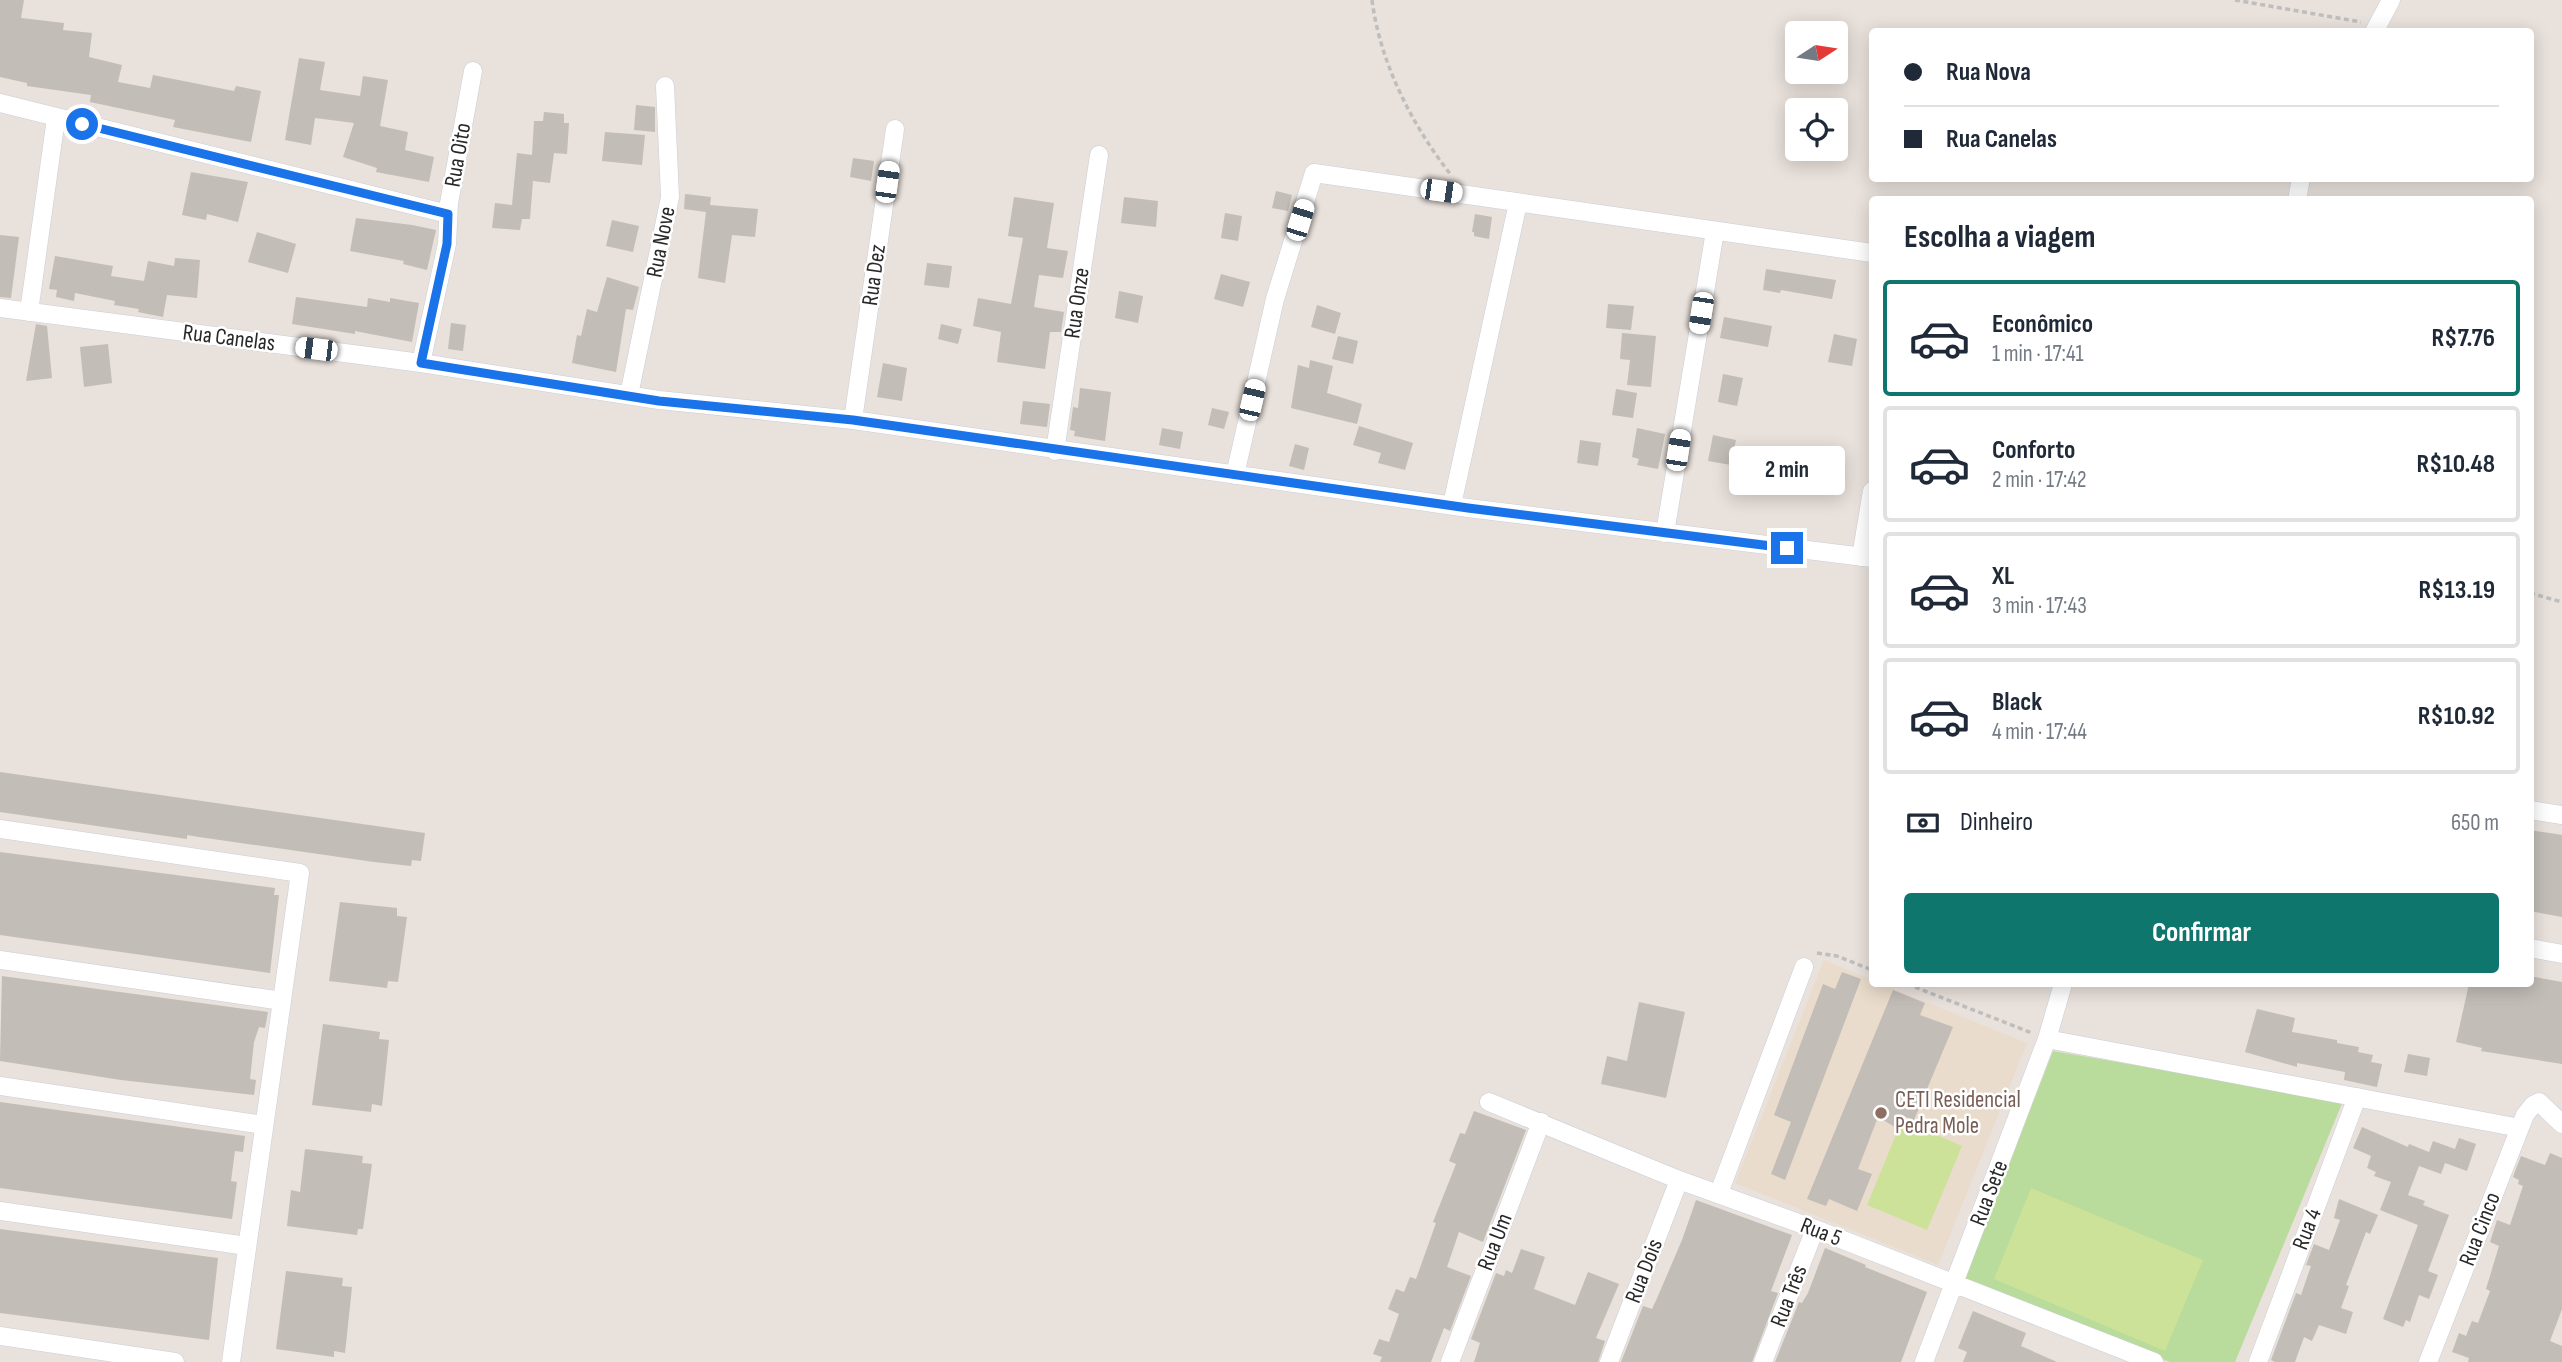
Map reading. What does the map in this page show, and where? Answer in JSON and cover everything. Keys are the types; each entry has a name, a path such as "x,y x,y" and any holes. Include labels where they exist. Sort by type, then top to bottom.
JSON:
{"street":[{"path":"2376,28 2391,0"},
{"name":"Rua Oito","path":"421,363 447,244 448,214 473,71"},
{"name":"Rua Nove","path":"629,395 670,197 665,86"},
{"path":"0,103 448,214"},
{"path":"29,312 56,118"},
{"name":"Rua Dez","path":"853,420 895,129"},
{"name":"Rua Onze","path":"1055,451 1099,155"},
{"path":"1235,475 1275,299 1314,173 1869,253"},
{"path":"1452,505 1518,202"},
{"path":"1665,533 1715,230"},
{"name":"Rua Canelas","path":"0,309 421,363 659,401 853,420 1055,451 1867,558"},
{"path":"1867,558 1869,531"},
{"path":"2534,811 2562,815"},
{"path":"0,829 300,873 231,1362"},
{"path":"2534,949 2562,954"},
{"path":"0,960 282,1001"},
{"path":"1719,1194 1804,967"},
{"name":"Rua Sete","path":"1924,1362 2047,1039 2062,987"},
{"path":"2047,1039 2520,1128"},
{"path":"0,1086 264,1125"},
{"name":"Rua 4","path":"2258,1362 2357,1097"},
{"name":"Rua 5","path":"1489,1102 1679,1180 1815,1229 1954,1285 2115,1355 2154,1362"},
{"path":"2539,1102 2562,1103"},
{"path":"2539,1102 2562,1124"},
{"name":"Rua Cinco","path":"2428,1362 2525,1115 2539,1102"},
{"name":"Rua Um","path":"1450,1362 1541,1122"},
{"name":"Rua Dois","path":"1609,1362 1679,1180"},
{"path":"0,1211 247,1246"},
{"name":"Rua Três","path":"1763,1362 1815,1229"},
{"path":"0,1336 175,1362"}],"path":[{"path":"1373,0 1376,27 1391,72 1419,128 1466,195"},
{"path":"2235,0 2376,28"},
{"path":"2534,594 2562,602"},
{"path":"1804,967 1816,953 1824,952 1869,969"},
{"path":"1915,987 2047,1039"}],"shaded area":[{"name":"CETI Residencial Pedra Mole","path":"1824,960 1869,979 1869,987 1888,987 2027,1043 1938,1265 1735,1183"}],"green space":[{"path":"2053,1051 2343,1101 2235,1362 2170,1362 1964,1281"},
{"path":"1902,1120 1962,1146 1927,1230 1867,1205"},
{"path":"2031,1188 2203,1260 2165,1351 1994,1279"}],"building":[{"path":"0,0 24,0 21,18 64,23 63,30 92,33 89,57 122,65 118,82 150,88 153,75 234,91 236,86 261,91 251,142 173,127 175,120 90,102 91,95 27,86 27,83 0,77"},
{"path":"299,58 325,62 320,90 360,96 363,76 388,80 380,126 408,132 405,150 434,157 429,182 376,172 377,168 343,157 354,123 315,118 311,145 285,140"},
{"path":"636,105 655,107 655,132 634,130"},
{"path":"544,112 564,114 564,123 569,123 567,154 554,153 550,183 533,181 530,219 522,219 520,230 492,228 495,203 512,205 517,153 532,155 534,121 543,121"},
{"path":"605,132 645,135 642,165 602,161"},
{"path":"853,158 874,161 871,181 850,177"},
{"path":"191,172 248,182 238,222 207,214 206,220 182,215"},
{"path":"1276,191 1292,195 1288,211 1272,208"},
{"path":"685,194 711,197 710,205 758,209 755,237 732,235 725,283 698,278 706,212 684,209"},
{"path":"1014,197 1054,203 1047,248 1068,251 1063,278 1039,275 1034,307 1064,312 1061,332 1050,332 1045,369 997,362 1001,332 973,326 978,298 1011,304 1023,238 1008,236"},
{"path":"1124,197 1158,201 1156,227 1121,223"},
{"path":"1225,213 1242,216 1238,241 1221,238"},
{"path":"1475,214 1492,217 1489,239 1474,236 1472,232"},
{"path":"356,218 436,230 427,270 403,264 404,261 350,251"},
{"path":"612,220 639,226 633,252 606,246"},
{"path":"257,232 296,244 288,273 248,262"},
{"path":"0,235 19,237 11,298 0,297"},
{"path":"55,256 113,266 111,276 144,281 148,261 174,266 175,258 200,260 197,298 167,295 163,317 114,305 115,301 75,293 74,301 56,297 57,290 49,289"},
{"path":"927,263 952,266 949,288 924,285"},
{"path":"1766,269 1836,280 1832,299 1781,290 1780,293 1763,290"},
{"path":"1221,274 1250,282 1243,307 1214,299"},
{"path":"607,277 639,287 633,310 626,309 616,372 572,363 577,335 581,336 587,309 597,312"},
{"path":"1119,291 1143,296 1138,323 1115,318"},
{"path":"296,297 367,307 368,298 390,302 390,298 419,303 412,342 355,331 355,334 292,324"},
{"path":"1608,304 1634,306 1631,330 1606,328"},
{"path":"1317,305 1341,313 1335,334 1311,327"},
{"path":"1724,317 1772,326 1768,347 1720,338"},
{"path":"451,323 466,325 463,351 448,349"},
{"path":"36,324 47,326 52,378 26,381"},
{"path":"941,324 962,329 958,344 938,339"},
{"path":"1622,333 1656,336 1651,387 1627,385 1630,360 1620,359"},
{"path":"1834,334 1857,339 1852,366 1828,362"},
{"path":"1338,336 1358,341 1353,364 1332,359"},
{"path":"108,344 112,383 84,387 80,347"},
{"path":"1310,360 1333,366 1327,393 1362,404 1357,424 1291,408 1298,365 1309,368"},
{"path":"883,363 907,368 902,401 877,397"},
{"path":"1723,374 1743,378 1737,406 1718,402"},
{"path":"1080,388 1111,392 1105,441 1074,436 1075,431 1070,430 1073,407 1078,408"},
{"path":"1616,389 1637,393 1633,418 1612,415"},
{"path":"1023,401 1050,404 1047,427 1020,424"},
{"path":"1212,408 1229,412 1224,429 1208,425"},
{"path":"1359,426 1413,443 1405,470 1378,463 1381,453 1353,445"},
{"path":"1162,428 1183,432 1180,449 1159,445"},
{"path":"1637,428 1665,434 1658,469 1637,465 1639,459 1632,457"},
{"path":"1713,435 1736,440 1731,465 1708,461"},
{"path":"1580,440 1601,443 1598,466 1577,463"},
{"path":"1295,444 1309,448 1304,470 1289,466"},
{"path":"0,772 425,833 421,861 412,860 411,866 374,862 0,812"},
{"path":"2534,831 2562,835 2562,917 2534,912"},
{"path":"0,852 275,888 274,895 279,895 270,973 0,935"},
{"path":"340,902 397,908 397,916 407,917 398,982 388,981 387,988 329,981"},
{"path":"1842,972 1861,979 1785,1180 1771,1174 1791,1122 1774,1115 1823,984 1835,989"},
{"path":"2,976 268,1012 265,1028 259,1027 254,1042 250,1079 256,1080 254,1095 121,1080 0,1061"},
{"path":"2534,977 2562,982 2562,1064 2481,1051 2482,1048 2456,1042 2468,987 2534,987"},
{"path":"1893,990 1925,1003 1920,1015 1953,1027 1914,1120 1900,1115 1895,1127 1878,1117 1858,1169 1872,1174 1857,1211 1829,1199 1826,1206 1807,1199"},
{"path":"1639,1002 1685,1012 1666,1098 1601,1084 1607,1056 1627,1061"},
{"path":"2257,1009 2295,1018 2292,1032 2337,1040 2337,1043 2359,1047 2358,1052 2373,1055 2371,1062 2382,1064 2377,1087 2344,1080 2345,1072 2297,1063 2297,1067 2245,1052"},
{"path":"323,1024 380,1032 379,1039 389,1040 382,1106 372,1104 371,1112 312,1105"},
{"path":"2408,1054 2430,1058 2427,1076 2404,1072"},
{"path":"0,1102 245,1136 243,1152 235,1151 231,1181 237,1182 232,1219 0,1188"},
{"path":"1474,1111 1526,1130 1483,1242 1459,1232 1447,1267 1471,1276 1450,1331 1444,1328 1431,1362 1380,1362 1382,1357 1373,1354 1379,1339 1389,1342 1399,1314 1388,1309 1396,1289 1404,1292 1410,1277 1416,1279 1436,1223 1433,1222 1456,1164 1449,1161 1460,1133 1465,1134"},
{"path":"2362,1127 2408,1147 2409,1144 2429,1152 2433,1141 2455,1149 2459,1138 2476,1144 2467,1171 2445,1163 2441,1174 2419,1166 2408,1195 2425,1201 2423,1205 2449,1215 2428,1271 2438,1275 2429,1299 2419,1295 2410,1322 2406,1320 2403,1327 2383,1319 2418,1225 2380,1210 2391,1182 2374,1176 2376,1172 2367,1168 2371,1156 2353,1148"},
{"path":"305,1149 363,1156 362,1163 372,1164 363,1229 358,1229 357,1235 287,1226 291,1190 300,1192"},
{"path":"2550,1153 2562,1158 2562,1309 2550,1341 2562,1346 2562,1362 2468,1362 2469,1358 2452,1352 2459,1333 2466,1336 2472,1321 2478,1323 2490,1291 2486,1289 2499,1246 2490,1242 2497,1220 2510,1225 2523,1186 2513,1177 2521,1156 2545,1165"},
{"path":"2339,1199 2378,1215 2370,1234 2366,1232 2346,1285 2349,1286 2341,1308 2353,1312 2346,1334 2319,1325 2312,1341 2304,1337 2295,1362 2275,1362 2271,1360 2296,1293 2301,1295 2311,1266 2306,1265 2314,1244 2329,1250 2340,1220 2334,1218"},
{"path":"1696,1200 1792,1235 1771,1291 1778,1293 1752,1362 1621,1362 1643,1306 1652,1309"},
{"path":"0,1229 218,1258 209,1340 0,1313"},
{"path":"1825,1248 1927,1292 1901,1362 1775,1362 1799,1302 1802,1303 1808,1293"},
{"path":"1521,1249 1545,1257 1534,1289 1575,1305 1588,1272 1619,1284 1596,1338 1605,1341 1598,1362 1474,1362 1480,1343 1471,1339 1496,1273 1504,1276 1506,1270 1512,1273"},
{"path":"286,1271 343,1278 342,1286 352,1287 345,1353 334,1351 334,1357 276,1349"},
{"path":"1973,1311 2026,1333 2021,1346 2057,1362 1963,1362 1967,1352 1958,1348"}],"place":[{"name":"CETI Residencial Pedra Mole","path":"1881,1113"}],"route":[{"path":"82,124 448,214 447,244 421,363 659,401 853,420 1468,508 1787,548"}]}
